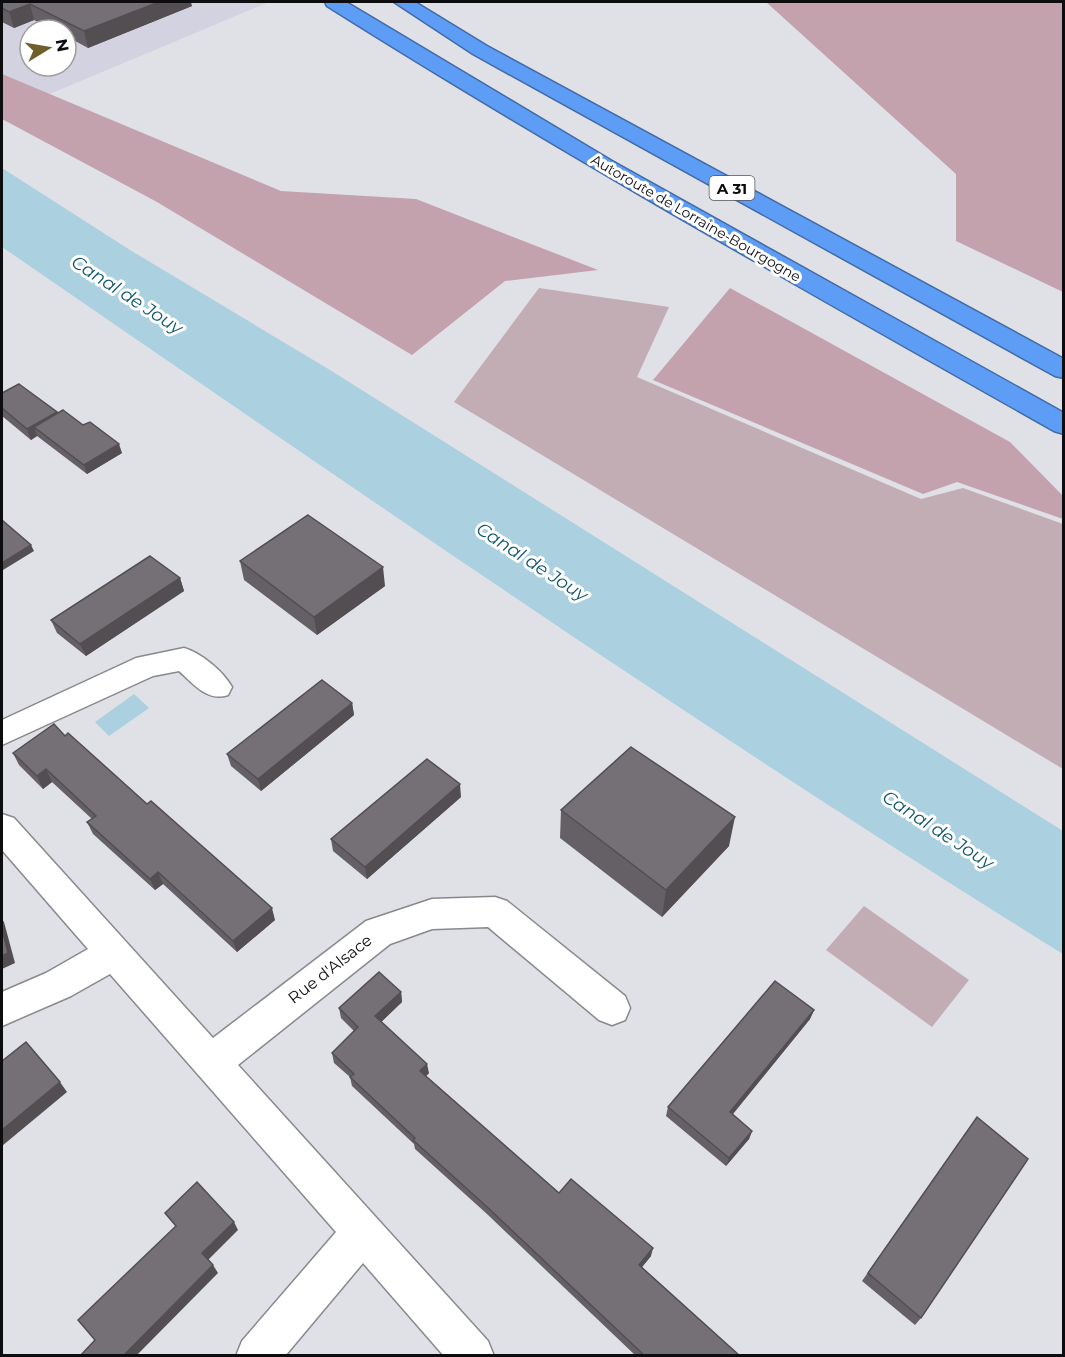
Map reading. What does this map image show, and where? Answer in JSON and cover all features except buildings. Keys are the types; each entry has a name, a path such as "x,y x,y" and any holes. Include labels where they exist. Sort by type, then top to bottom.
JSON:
{"highway":[{"name":"Autoroute de Lorraine-Bourgogne","path":"334,2 540,128 1064,425"},
{"name":"A 31","path":"403,2 480,50 1064,370"},
{"path":"450,8 725,183"}],"street":[{"path":"2,733 147,666 184,659 217,687"},
{"path":"2,828 473,1356"},
{"name":"Rue d'Alsace","path":"212,1064 240,1038 378,932 432,914 495,912 612,1008"},
{"path":"2,1009 71,979 90,969 112,952"},
{"path":"257,1356 306,1296 363,1233"}],"shaded area":[{"path":"2,2 269,2 2,114"},
{"path":"766,2 1063,2 1063,292 956,241 956,174"},
{"path":"2,74 281,191 416,199 598,270 505,281 412,355 157,202 2,119"},
{"path":"539,288 669,307 637,377 921,499 963,488 1063,524 1063,769 454,402"},
{"path":"730,288 1010,442 1063,496 1063,519 957,482 923,494 653,380"},
{"path":"864,906 969,980 932,1027 826,950"}],"water":[{"name":"Canal de Jouy","path":"2,168 130,250 330,370 1063,831 1063,954 794,783 661,695 2,247"},
{"path":"134,694 149,708 109,736 95,722"}]}
